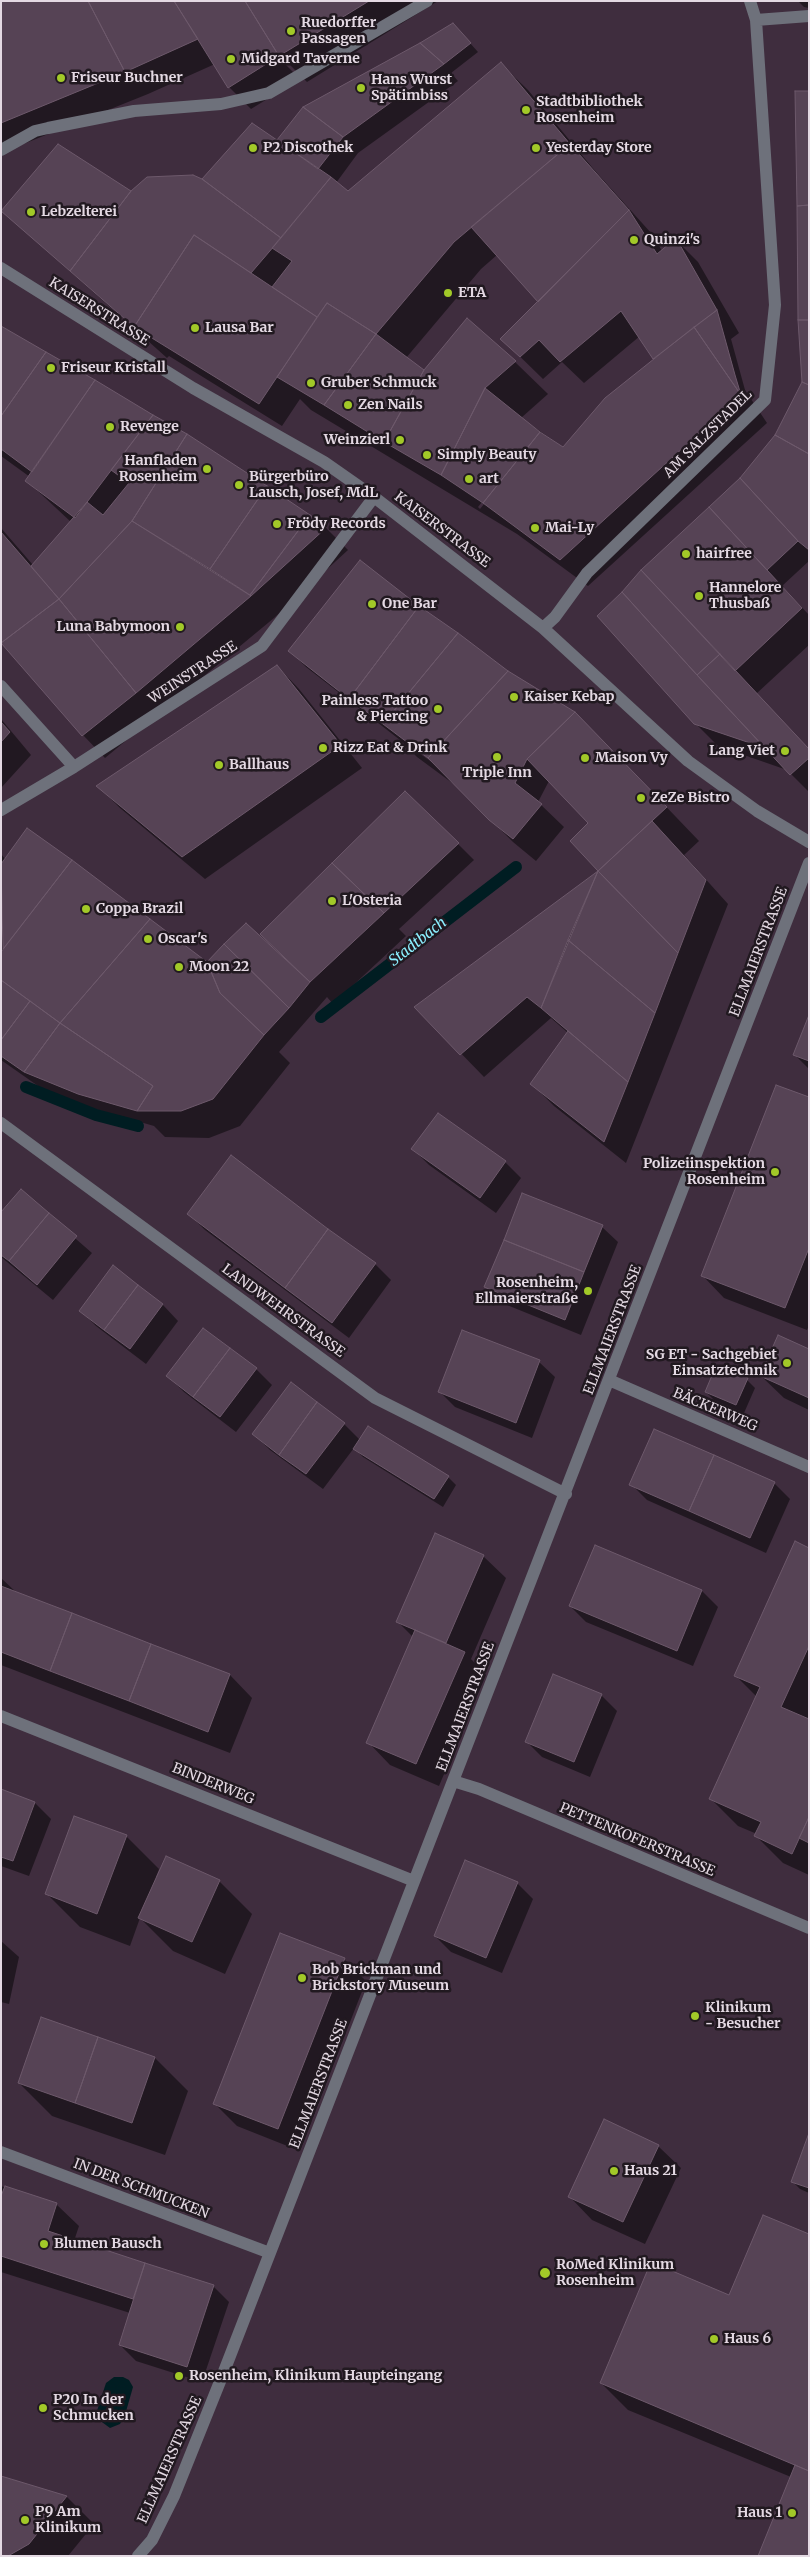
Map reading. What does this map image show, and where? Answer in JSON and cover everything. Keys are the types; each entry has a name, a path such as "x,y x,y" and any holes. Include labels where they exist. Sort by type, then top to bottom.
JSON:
{"street":[{"path":"1,150 35,131 48,128 134,111 221,104 269,93 427,1"},
{"name":"AM SALZSTADEL","path":"543,628 555,616 587,573 765,400 775,305 756,20 750,1"},
{"path":"756,20 809,16"},
{"name":"KAISERSTRASSE","path":"1,268 193,388 324,462 374,497 543,628 688,761 757,811 809,842"},
{"name":"WEINSTRASSE","path":"1,810 37,787 74,767 262,646 374,497"},
{"path":"1,686 74,767"},
{"name":"ELLMAIERSTRASSE","path":"138,2556 152,2540 174,2496 566,1494 809,863"},
{"name":"LANDWEHRSTRASSE","path":"1,1123 375,1398 566,1494"},
{"name":"BÄCKERWEG","path":"610,1380 809,1467"},
{"name":"BINDERWEG","path":"1,1716 414,1881"},
{"name":"PETTENKOFERSTRASSE","path":"453,1781 478,1789 809,1928"},
{"name":"IN DER SCHMUCKEN","path":"1,2152 270,2253"}],"shaded area":[{"path":"114,2377 123,2377 129,2380 133,2387 125,2415 120,2424 110,2428 95,2417 106,2383"}],"building":[{"path":"1,1 88,1 125,72 1,123"},
{"path":"88,1 174,1 198,39 125,72"},
{"path":"174,1 245,1 279,56 228,88"},
{"name":"Ruedorffer Passagen","path":"245,1 369,1 279,56"},
{"path":"453,23 471,43 444,64 420,43"},
{"path":"420,43 444,64 343,137 303,107"},
{"path":"501,62 570,144 454,242 376,334 327,303 317,317 272,287 292,261 272,248 331,177 348,191"},
{"path":"795,91 809,91 809,205 797,206"},
{"path":"303,107 343,137 318,169 277,140"},
{"path":"252,123 331,177 281,238 202,179"},
{"path":"58,144 131,191 70,271 1,211"},
{"path":"570,144 629,210 538,302 471,227"},
{"path":"193,175 202,179 281,238 251,273 194,235 134,327 70,271 131,191 147,177"},
{"path":"809,205 809,320 798,320 797,206"},
{"path":"629,210 657,254 676,238 717,310 653,359 621,311 560,362 539,340 520,357 500,339"},
{"path":"194,235 317,317 259,404 134,327"},
{"path":"327,303 376,334 324,405 277,377"},
{"path":"717,310 735,375 741,395 694,327"},
{"path":"467,318 516,361 485,388 441,475 384,442 424,370"},
{"path":"798,320 809,320 809,385 802,382"},
{"path":"1,326 46,352 1,416"},
{"path":"694,327 741,395 560,560 483,503 540,432 563,447 605,398"},
{"path":"376,334 424,370 384,442 324,405"},
{"path":"46,352 95,380 32,472 1,449 1,416"},
{"path":"95,380 153,415 75,518 25,481"},
{"path":"802,382 809,385 809,454 775,435"},
{"path":"485,388 540,432 483,503 441,475"},
{"path":"153,415 187,434 132,521 59,599 31,566 87,502 103,515 129,483 111,470"},
{"path":"187,434 267,486 210,569 132,521"},
{"path":"775,435 809,454 809,550 798,541 740,478"},
{"path":"740,478 798,541 767,570 709,507"},
{"path":"267,486 310,515 250,595 210,569"},
{"path":"709,507 802,608 735,671 641,570"},
{"path":"310,515 327,527 251,596 250,595"},
{"path":"132,521 251,596 136,693 59,599"},
{"path":"1,532 59,599 1,643"},
{"path":"360,560 419,606 349,699 288,651"},
{"path":"641,570 720,654 697,675 622,592"},
{"path":"622,592 765,748 694,724 597,616"},
{"path":"59,599 136,693 82,736 1,643"},
{"path":"419,606 458,633 383,724 349,699"},
{"path":"458,633 508,671 428,758 383,724"},
{"path":"720,654 809,749 809,758 790,775 697,675"},
{"name":"Ballhaus","path":"277,665 341,745 182,857 96,786"},
{"path":"508,671 575,712 527,759 515,783 542,804 513,839 489,820 428,758"},
{"path":"575,712 667,807 598,871 570,841 588,823 527,759"},
{"path":"1,722 10,732 1,742"},
{"path":"405,791 459,843 384,913 332,863"},
{"path":"652,821 706,880 678,953 598,871"},
{"path":"27,828 72,860 3,949 1,864"},
{"path":"72,860 150,919 60,1023 1,980 1,952"},
{"path":"332,863 384,913 310,982 260,934"},
{"path":"598,871 678,953 655,1013 568,940"},
{"path":"598,871 541,1008 527,997 460,1055 414,1007"},
{"path":"150,919 207,962 220,993 264,1035 213,1099 181,1111 137,1111 153,1086 60,1023"},
{"path":"246,923 310,982 289,1008 224,944"},
{"path":"568,940 655,1013 628,1082 541,1008"},
{"path":"224,944 289,1008 264,1035 220,993 207,962"},
{"path":"1,980 30,1001 1,1040"},
{"path":"30,1001 60,1023 24,1072 1,1056 1,1040"},
{"path":"809,1015 809,1061 793,1055"},
{"path":"60,1023 153,1086 137,1111 78,1094 24,1072"},
{"path":"568,1031 628,1082 604,1142 530,1084"},
{"name":"Polizeiinspektion Rosenheim","path":"776,1085 809,1097 809,1248 785,1308 701,1276"},
{"path":"438,1113 506,1161 480,1198 411,1149"},
{"path":"231,1155 328,1229 285,1288 187,1214"},
{"path":"21,1189 49,1213 9,1261 1,1255 1,1212"},
{"path":"522,1193 603,1225 584,1272 504,1240"},
{"path":"49,1213 77,1236 37,1285 9,1261"},
{"path":"328,1229 376,1263 332,1323 285,1288"},
{"path":"504,1240 584,1272 565,1320 484,1287"},
{"path":"113,1265 138,1285 104,1330 79,1311"},
{"path":"138,1285 163,1304 130,1349 104,1330"},
{"path":"203,1328 230,1348 193,1397 166,1376"},
{"path":"462,1330 540,1360 516,1423 438,1392"},
{"name":"SG ET - Sachgebiet Einsatztechnik","path":"778,1335 809,1349 809,1398 760,1376"},
{"path":"230,1348 257,1368 220,1417 193,1397"},
{"path":"716,1366 748,1378 736,1405 705,1392"},
{"path":"291,1382 317,1402 279,1455 252,1434"},
{"path":"317,1402 345,1423 306,1474 279,1455"},
{"path":"368,1426 449,1476 434,1499 353,1449"},
{"path":"654,1429 714,1455 689,1511 629,1485"},
{"path":"714,1455 775,1482 750,1538 689,1511"},
{"path":"435,1533 484,1555 446,1643 396,1622"},
{"path":"795,1541 809,1548 809,1646 781,1707 809,1719 809,1817 792,1854 754,1836 761,1822 709,1799 760,1687 734,1676"},
{"path":"595,1545 702,1590 677,1651 569,1606"},
{"path":"1,1586 72,1613 50,1671 1,1652"},
{"path":"72,1613 151,1644 129,1701 50,1671"},
{"path":"415,1630 465,1652 416,1764 366,1743"},
{"path":"151,1644 230,1674 208,1732 129,1701"},
{"path":"553,1674 602,1694 574,1762 525,1742"},
{"path":"1,1789 35,1802 13,1861 1,1857"},
{"path":"74,1816 127,1835 97,1914 45,1894"},
{"path":"809,1817 809,1843 799,1838"},
{"path":"166,1856 220,1880 192,1942 138,1918"},
{"path":"465,1860 518,1882 486,1958 434,1936"},
{"path":"280,1933 345,1958 278,2129 213,2104"},
{"path":"41,2017 98,2037 75,2103 18,2083"},
{"path":"98,2037 155,2057 132,2123 75,2103"},
{"name":"Haus 21","path":"604,2119 659,2145 623,2222 568,2197"},
{"path":"809,2133 809,2188 791,2182"},
{"name":"Blumen Bausch","path":"5,2186 57,2203 48,2231 145,2263 133,2299 1,2256 1,2196"},
{"name":"Haus 6","path":"763,2215 809,2234 809,2471 600,2383 651,2262 729,2295"},
{"path":"145,2263 214,2285 187,2367 119,2345"},
{"name":"Haus 1","path":"795,2465 809,2471 809,2556 758,2556"},
{"name":"P9 Am Klinikum","path":"1,2476 67,2496 29,2544 8,2556 1,2556"}],"waterway":[{"name":"Stadtbach","path":"321,1017 516,867"},
{"name":"Stadtbach","path":"26,1087 96,1115 138,1126"}],"place":[{"name":"Ruedorffer Passagen","path":"291,31"},
{"name":"Midgard Taverne","path":"231,59"},
{"name":"Friseur Buchner","path":"61,78"},
{"name":"Hans Wurst Spätimbiss","path":"361,88"},
{"name":"Stadtbibliothek Rosenheim","path":"526,110"},
{"name":"P2 Discothek","path":"253,148"},
{"name":"Yesterday Store","path":"536,148"},
{"name":"Lebzelterei","path":"31,212"},
{"name":"Quinzi's","path":"634,240"},
{"name":"ETA","path":"448,293"},
{"name":"Lausa Bar","path":"195,328"},
{"name":"Friseur Kristall","path":"51,368"},
{"name":"Gruber Schmuck","path":"311,383"},
{"name":"Zen Nails","path":"348,405"},
{"name":"Revenge","path":"110,427"},
{"name":"Weinzierl","path":"400,440"},
{"name":"Simply Beauty","path":"427,455"},
{"name":"Hanfladen Rosenheim","path":"207,469"},
{"name":"art","path":"469,479"},
{"name":"Bürgerbüro Lausch, Josef, MdL","path":"239,485"},
{"name":"Frödy Records","path":"277,524"},
{"name":"Mai-Ly","path":"535,528"},
{"name":"hairfree","path":"686,554"},
{"name":"Hannelore Thusbaß","path":"699,596"},
{"name":"One Bar","path":"372,604"},
{"name":"Luna Babymoon","path":"180,627"},
{"name":"Kaiser Kebap","path":"514,697"},
{"name":"Painless Tattoo & Piercing","path":"438,709"},
{"name":"Rizz Eat & Drink","path":"323,748"},
{"name":"Lang Viet","path":"785,751"},
{"name":"Triple Inn","path":"497,757"},
{"name":"Maison Vy","path":"585,758"},
{"name":"Ballhaus","path":"219,765"},
{"name":"ZeZe Bistro","path":"641,798"},
{"name":"L'Osteria","path":"332,901"},
{"name":"Coppa Brazil","path":"86,909"},
{"name":"Oscar's","path":"148,939"},
{"name":"Moon 22","path":"179,967"},
{"name":"Polizeiinspektion Rosenheim","path":"775,1172"},
{"name":"Rosenheim, Ellmaierstraße","path":"588,1291"},
{"name":"SG ET - Sachgebiet Einsatztechnik","path":"787,1363"},
{"name":"Bob Brickman und Brickstory Museum","path":"302,1978"},
{"name":"Klinikum - Besucher","path":"695,2016"},
{"name":"Haus 21","path":"614,2171"},
{"name":"Blumen Bausch","path":"44,2244"},
{"name":"RoMed Klinikum Rosenheim","path":"545,2273"},
{"name":"Haus 6","path":"714,2339"},
{"name":"Rosenheim, Klinikum Haupteingang","path":"179,2376"},
{"name":"P20 In der Schmucken","path":"43,2408"},
{"name":"Haus 1","path":"792,2513"},
{"name":"P9 Am Klinikum","path":"25,2520"}]}
